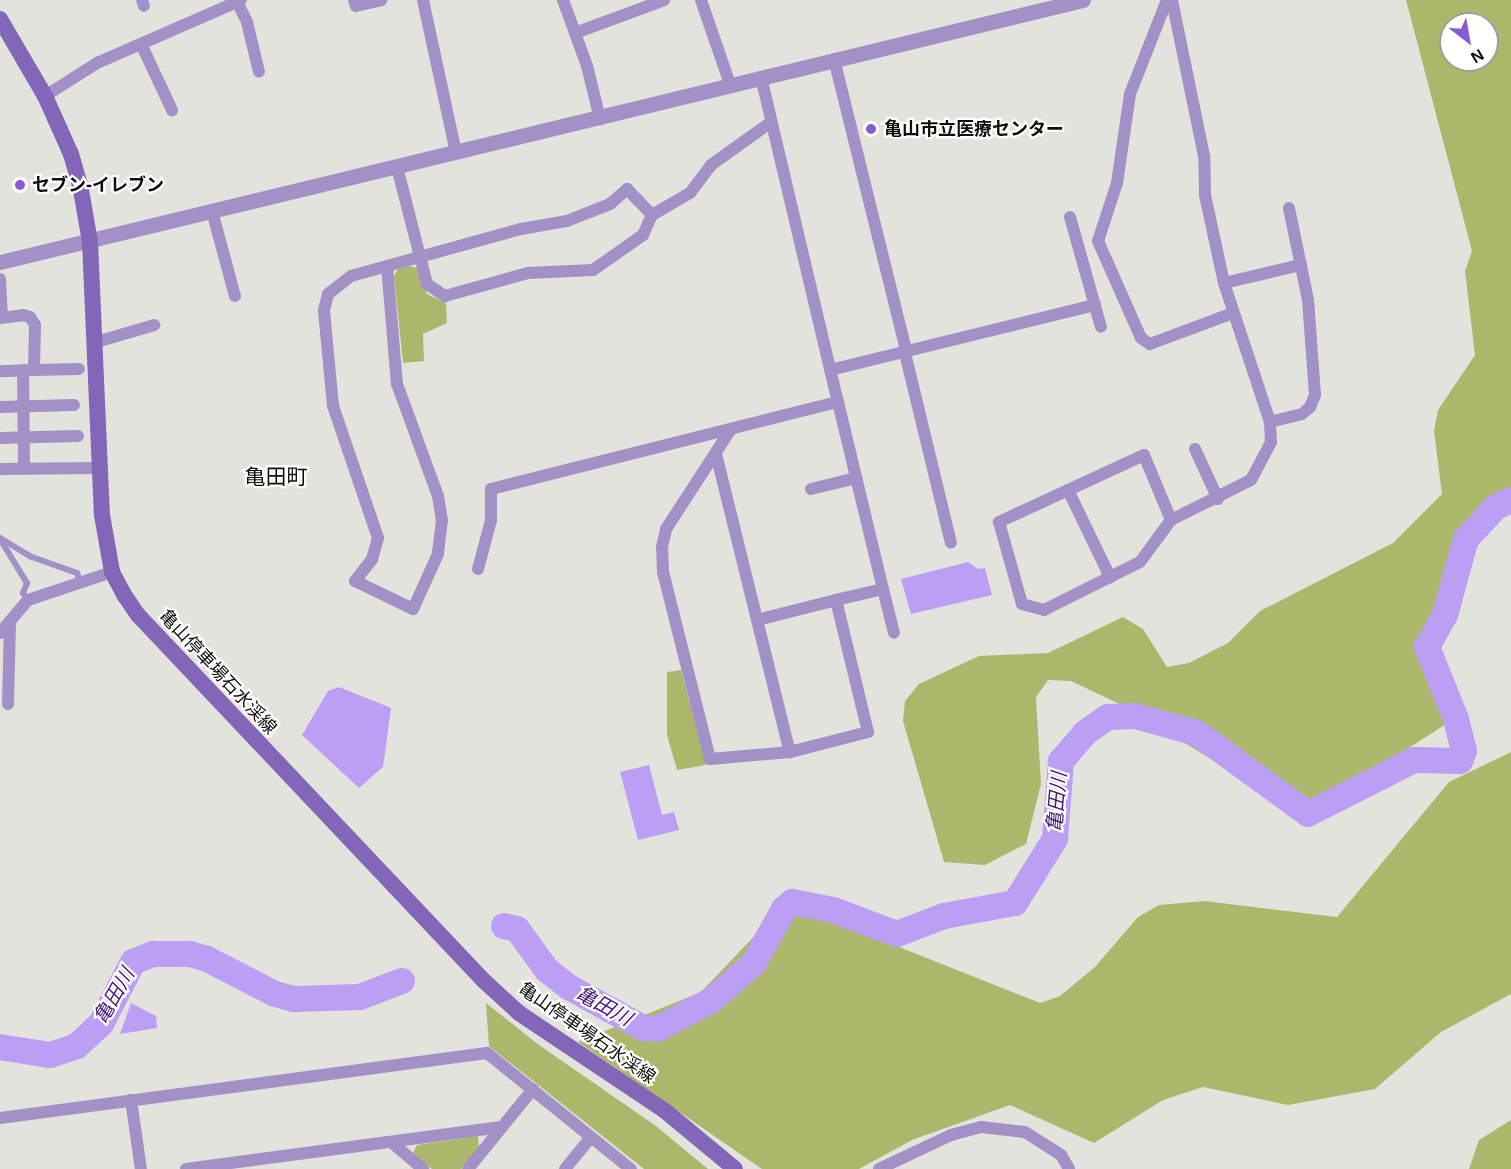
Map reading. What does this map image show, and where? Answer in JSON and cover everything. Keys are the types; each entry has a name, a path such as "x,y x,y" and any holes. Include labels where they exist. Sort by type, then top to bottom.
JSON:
{"main road":[{"name":"亀山停車場石水渓線","path":"0,19 45,96 71,154 90,242 99,468 112,572 138,615 483,980 528,1019 664,1110 735,1169"}],"street":[{"path":"354,0 356,6 381,0"},
{"path":"423,0 456,152"},
{"path":"563,0 576,33 600,118"},
{"path":"576,33 664,0"},
{"path":"701,0 730,84"},
{"path":"0,262 600,118 1058,3 1083,0"},
{"path":"1167,0 1130,94 1117,183 1098,241 1141,338 1150,345 1233,313"},
{"path":"1171,520 1144,455 999,522 1022,603 1044,610 1140,562 1171,520 1218,499 1251,480 1271,442 1270,422 1224,283 1205,195 1204,156 1172,0"},
{"path":"45,96 97,63 142,46 213,6 239,1 247,22 259,72"},
{"path":"142,46 172,110"},
{"path":"834,59 951,543"},
{"path":"761,77 894,633"},
{"path":"397,167 427,284 445,296 528,273 593,270 643,235 652,215 690,193 711,165 771,122"},
{"path":"387,266 397,384 438,496 442,520 438,554 412,609 355,581 372,560 378,538 333,406 324,310 328,294 342,281 387,266 521,229 567,221 610,204 627,189 652,215"},
{"path":"1270,422 1308,410 1315,395 1308,300 1289,208"},
{"path":"212,211 235,296"},
{"path":"1070,217 1101,327"},
{"path":"1224,283 1301,265"},
{"path":"0,279 1,318 23,315 34,321 24,407 24,469"},
{"path":"830,370 1095,305"},
{"path":"93,343 154,325"},
{"path":"0,371 79,369"},
{"path":"478,569 491,520 491,489 838,402"},
{"path":"0,407 74,405"},
{"path":"731,429 666,529 663,572 710,759 790,753 868,732 836,600"},
{"path":"0,438 78,436"},
{"path":"1195,449 1218,499"},
{"path":"716,454 790,753"},
{"path":"0,469 99,468"},
{"path":"811,489 856,478"},
{"path":"1068,490 1110,577"},
{"path":"0,633 28,600 112,572"},
{"path":"757,620 883,589"},
{"path":"8,704 10,621"},
{"path":"0,1119 487,1053 631,1169"},
{"path":"468,1169 533,1089"},
{"path":"131,1100 141,1169"},
{"path":"186,1169 501,1127"},
{"path":"879,1169 951,1135 981,1127 1025,1132 1061,1155 1069,1169"},
{"path":"565,1169 591,1137"},
{"path":"391,1142 423,1169"}],"lane":[{"path":"0,539 32,557 77,573 81,584"},
{"path":"0,539 27,583 23,593 28,600"}],"green space":[{"path":"1406,0 1511,0 1511,498 1485,518 1435,638 1446,724 1303,816 1128,708 1071,681 1048,680 1036,697 1041,784 1026,844 985,865 944,862 903,721 905,701 919,684 979,656 1048,653 1123,617 1143,629 1167,667 1189,663 1228,643 1260,611 1393,543 1442,494 1434,431 1438,410 1475,355 1465,271 1472,251"},
{"path":"410,266 417,268 427,294 446,303 447,323 423,334 424,361 403,363 394,276 398,269"},
{"path":"681,670 706,765 677,770 667,735 667,672"},
{"path":"1511,752 1511,994 1441,1032 1375,1089 1288,1105 1203,1087 1163,1100 1094,1143 1010,1105 912,1140 859,1169 762,1169 578,1042 701,992 763,927 801,905 822,903 899,947 1040,1003 1060,996 1095,967 1138,917 1159,905 1204,901 1337,917 1449,782"},
{"path":"486,1003 539,1045 656,1126 708,1169 644,1169 489,1046"},
{"path":"1511,1120 1511,1169 1469,1169 1479,1140"},
{"path":"478,1136 479,1147 461,1169 432,1169 413,1153 417,1145"}],"shaded area":[{"path":"968,562 978,569 985,568 992,595 911,614 901,579"},
{"path":"339,687 391,708 383,767 359,788 302,735 328,691"},
{"path":"649,765 662,815 674,812 679,830 638,840 620,772"},
{"path":"131,1003 156,1016 157,1028 120,1034"}],"waterway":[{"name":"亀田川","path":"504,926 517,929 547,970 569,987 643,1028 657,1029 712,1000 754,963 784,909 792,902 833,910 897,934 944,916 1015,903 1055,839 1061,761 1085,733 1108,717 1135,716 1197,733 1308,814 1414,760 1460,761 1464,751 1456,719 1427,647 1445,615 1466,539 1496,507 1511,500"},
{"name":"亀田川","path":"0,1047 50,1055 77,1046 101,1024 133,962 153,954 190,954 207,959 275,994 294,999 360,997 402,981"}],"place":[{"name":"亀山市立医療センター","path":"871,129"},
{"name":"セブン-イレブン","path":"20,185"}],"district":[{"name":"亀田町","path":"276,477"}]}
